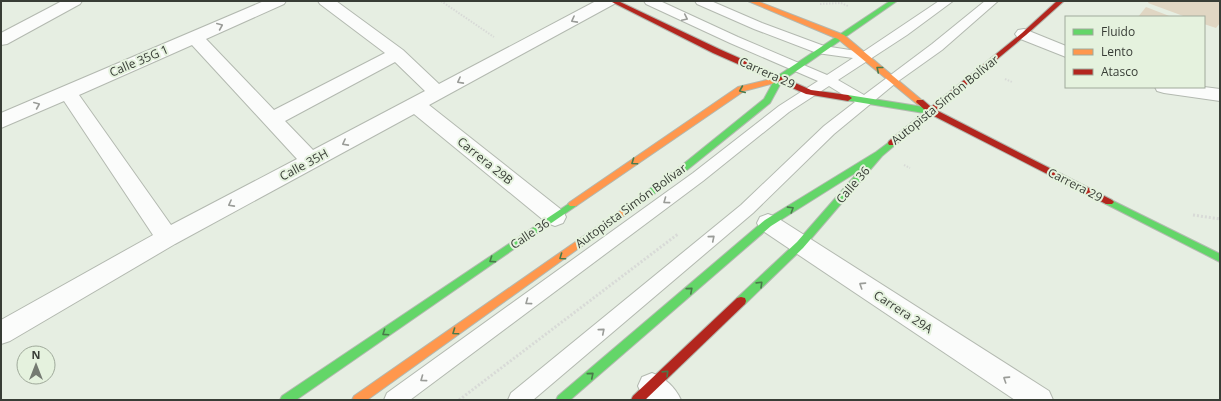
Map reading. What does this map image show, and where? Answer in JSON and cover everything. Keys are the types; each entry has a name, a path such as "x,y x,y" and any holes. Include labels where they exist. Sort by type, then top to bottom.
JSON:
{"main road":[{"name":"Carrera 29","path":"613,1 716,51 809,92 931,111"},
{"name":"Carrera 29","path":"751,1 841,37 931,111 1220,258"},
{"path":"779,79 894,1"},
{"name":"Autopista Simón Bolívar","path":"562,400 768,223 879,154 1024,34 1061,1"},
{"name":"Calle 36","path":"286,400 741,89 779,79"},
{"name":"Autopista Simón Bolívar","path":"358,400 580,244 684,168 768,101 779,79"},
{"name":"Calle 36","path":"652,396 800,245 879,154"}],"street":[{"path":"1,40 74,1"},
{"name":"Calle 35G 1","path":"1,121 278,1"},
{"name":"Calle 35H","path":"1,333 167,238 608,1"},
{"path":"338,3 397,54 438,93"},
{"path":"1,22 20,30"},
{"path":"1024,34 1065,52"},
{"path":"194,37 311,161"},
{"path":"272,119 397,54"},
{"path":"1171,88 1220,95"},
{"path":"67,92 167,238"},
{"name":"Carrera 29B","path":"416,105 555,217"},
{"name":"Carrera 29A","path":"768,223 1039,400"}],"lane":[{"path":"650,1 734,40 828,80 864,101"},
{"path":"702,1 758,26 822,50 864,56"},
{"path":"394,400 698,177 784,109 903,32 947,1"},
{"path":"518,400 746,209 829,130 892,79 937,47 992,1"}],"path":[{"path":"441,1 515,52"},
{"path":"459,400 684,230"}],"shaded area":[{"path":"1149,1 1220,1 1220,23 1216,28 1205,24 1205,16 1183,16 1148,3"},
{"path":"1146,7 1169,16 1139,16"}],"traffic: fast":[{"path":"643,198 684,168 767,101 779,79 894,1"},
{"path":"848,98 930,111"},
{"path":"562,400 768,223 879,154 892,143"},
{"path":"741,301 800,245 879,154"},
{"path":"1109,202 1220,258"},
{"path":"286,400 573,204"}],"traffic: slow":[{"path":"751,1 841,37 920,102"},
{"path":"573,204 741,89 779,79"},
{"path":"358,400 643,198"}],"traffic: jam":[{"path":"613,1 716,51 809,92 848,98"},
{"path":"892,143 1024,34 1061,1"},
{"path":"920,102 931,111 1109,202"},
{"path":"637,400 741,301"}]}
